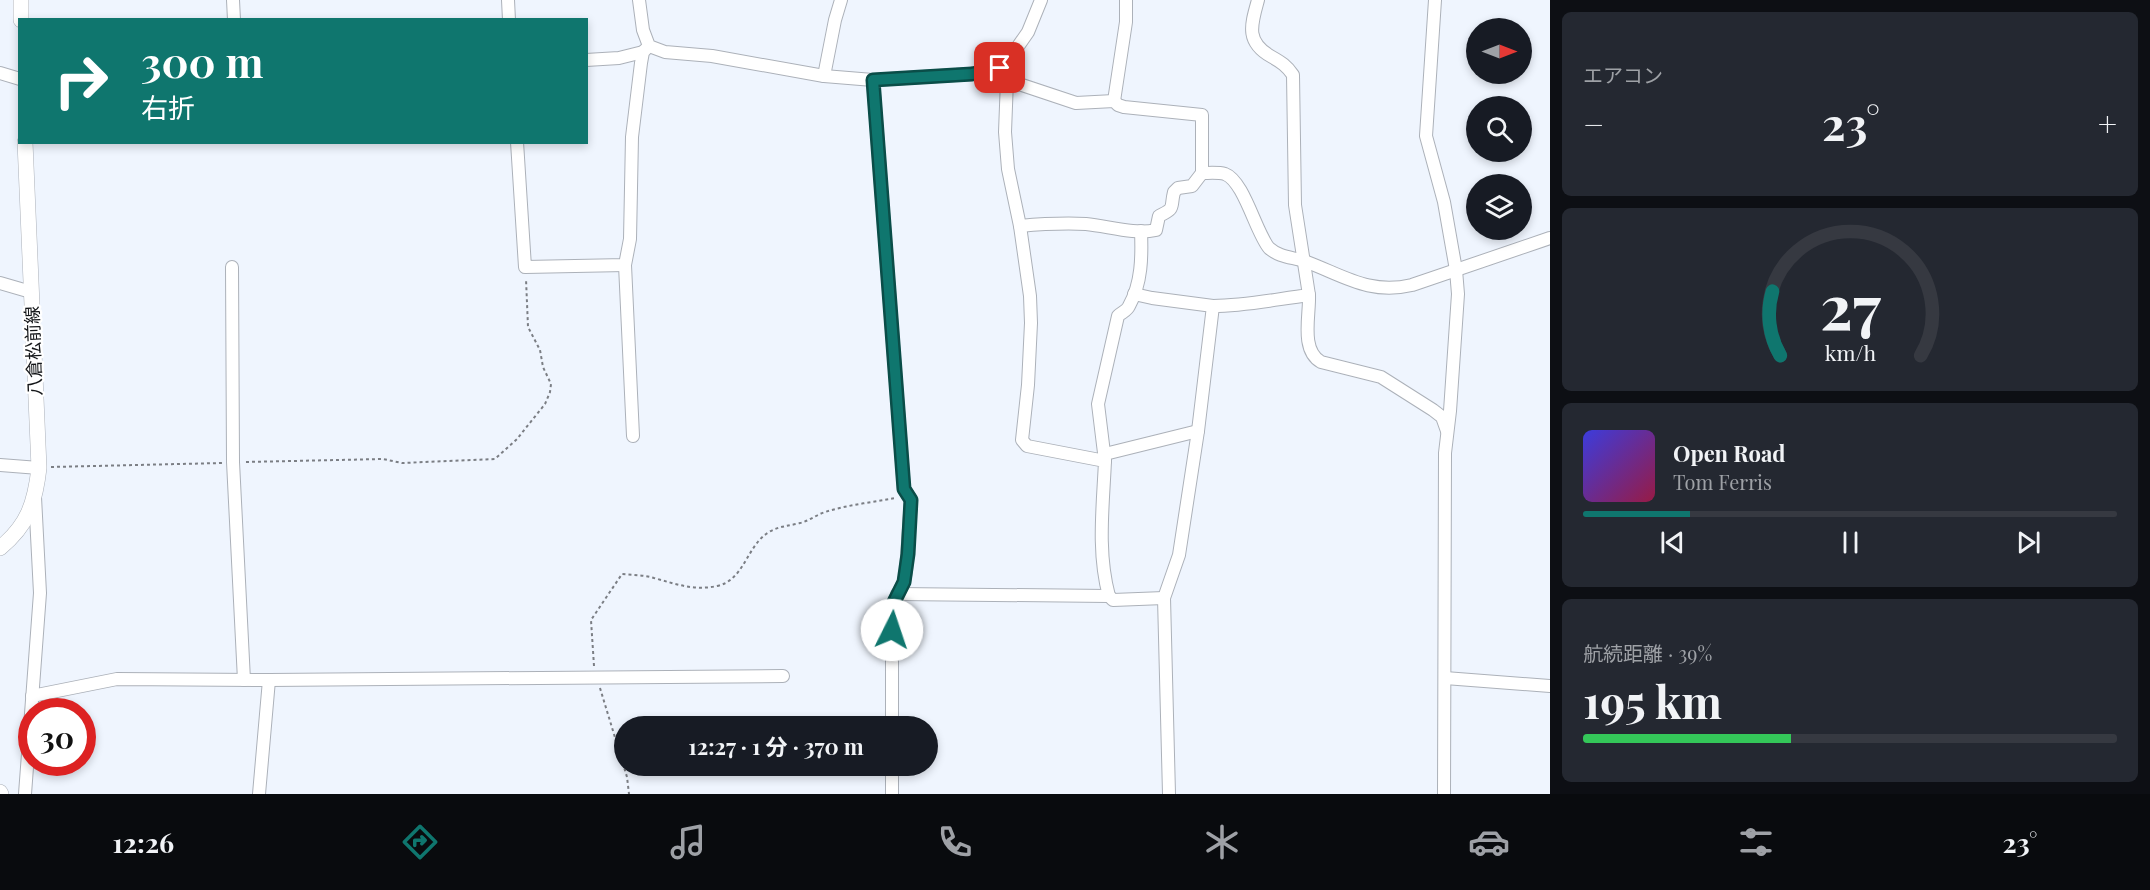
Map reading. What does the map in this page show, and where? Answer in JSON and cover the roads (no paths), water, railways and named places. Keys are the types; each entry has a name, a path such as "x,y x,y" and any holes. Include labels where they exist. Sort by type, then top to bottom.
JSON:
{"main road":[{"path":"21,0 21,18"},
{"name":"八倉松前線","path":"0,548 21,527 35,497 39,468 25,144"}],"street":[{"path":"233,0 234,18"},
{"path":"508,0 509,18"},
{"path":"633,436 625,265 630,239 633,137 646,49 639,0"},
{"path":"824,76 841,0"},
{"path":"588,60 619,58 646,49 712,56 824,76 873,80 972,74 1000,68 1028,32 1041,0"},
{"path":"1114,101 1126,22 1126,0"},
{"path":"1258,0 1251,26 1253,38 1259,48 1286,65 1293,75 1295,205 1309,295 1309,345 1314,358 1321,362 1381,377 1442,417 1447,432"},
{"path":"1434,0 1426,136 1444,202 1456,270 1456,333 1444,453 1444,794"},
{"path":"1000,68 1007,80 1005,132 1007,159 1030,296 1028,385 1022,440 1027,446 1105,457 1198,431"},
{"path":"0,73 18,78"},
{"path":"873,80 904,489 911,500 904,582 892,606 892,716"},
{"path":"1007,80 1076,103 1114,101 1124,107 1202,115 1202,173 1192,186 1178,188 1174,192 1173,208 1159,216 1156,230 1141,231 1086,224 1054,223 1020,226"},
{"path":"517,144 525,267 625,265"},
{"path":"1202,173 1228,176 1246,201 1268,246 1288,258 1304,261 1360,285 1395,289 1550,238"},
{"path":"1141,231 1142,258 1139,280 1128,308 1118,315 1098,404 1105,457 1102,566 1109,596 1113,600 1164,598"},
{"path":"232,267 233,462 244,680"},
{"path":"0,283 32,292"},
{"path":"1134,294 1213,306 1259,303 1309,295"},
{"path":"1169,794 1164,598 1179,555 1198,431 1213,306"},
{"path":"0,465 39,468"},
{"path":"25,794 40,593 35,497"},
{"path":"897,594 1109,596"},
{"path":"32,696 117,679 783,676"},
{"path":"1444,678 1550,686"},
{"path":"259,794 269,680"},
{"path":"892,776 892,794"}]}
